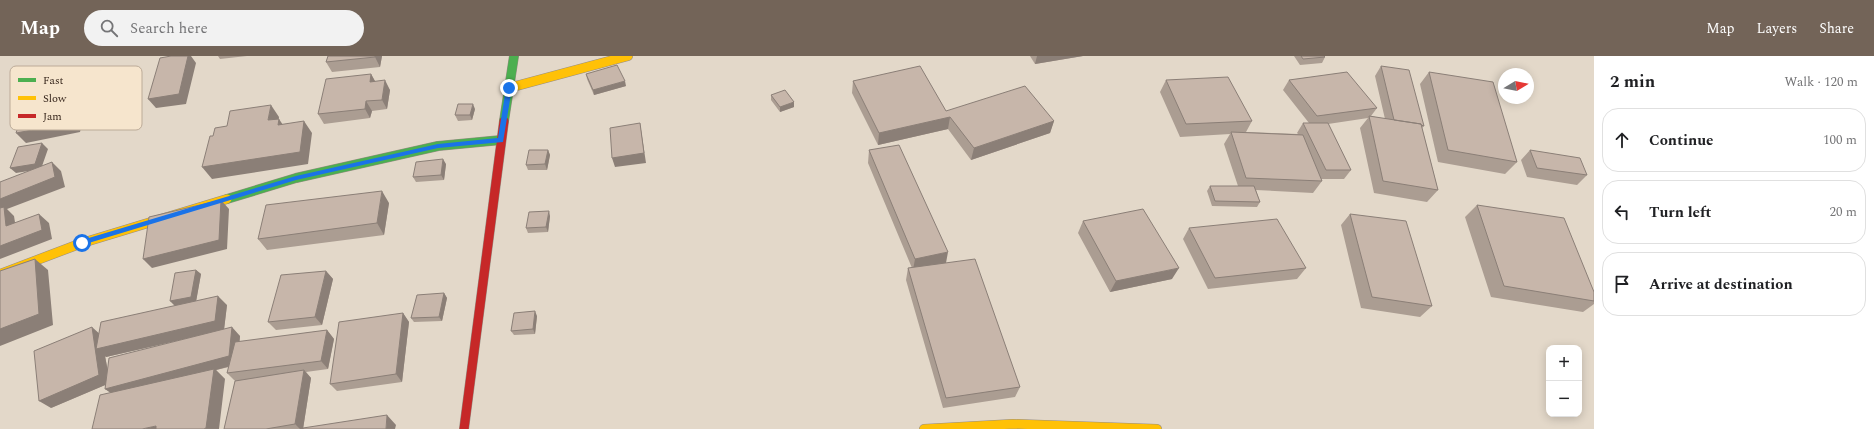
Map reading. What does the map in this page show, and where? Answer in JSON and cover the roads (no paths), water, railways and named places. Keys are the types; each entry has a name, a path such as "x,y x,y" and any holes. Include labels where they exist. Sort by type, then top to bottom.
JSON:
{"street":[{"path":"464,429 501,140 514,56"},
{"path":"509,88 628,56"},
{"path":"0,274 82,243 296,178 438,146 501,140"},
{"path":"924,429 1013,424 1157,429"}]}
